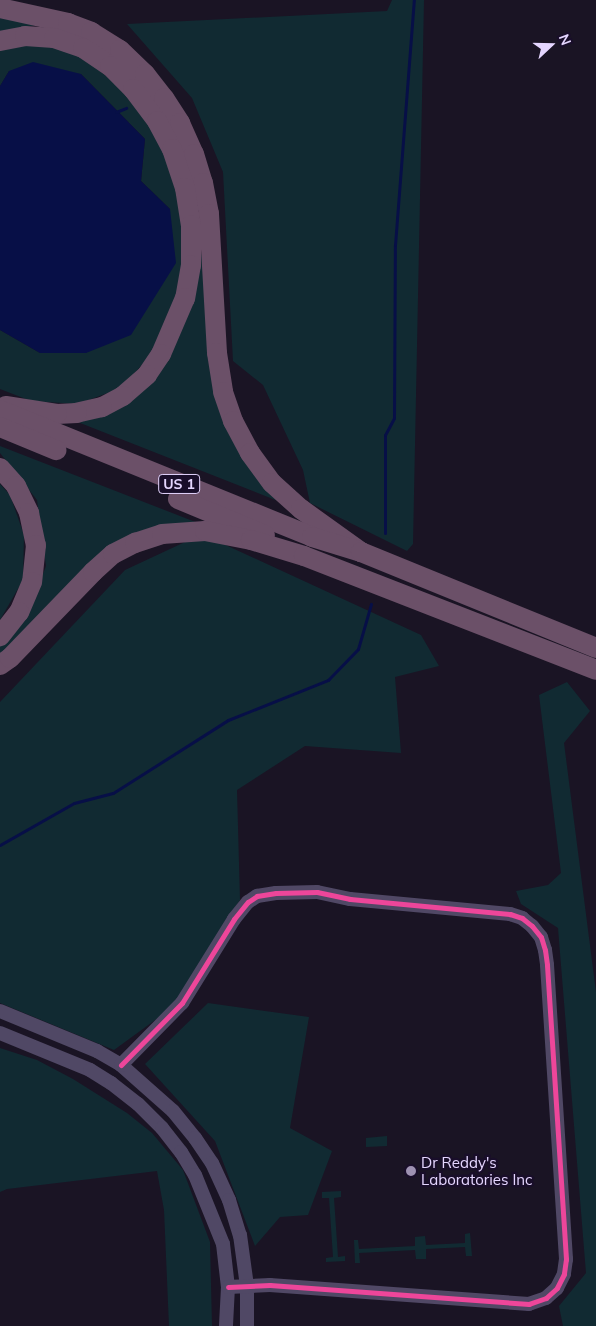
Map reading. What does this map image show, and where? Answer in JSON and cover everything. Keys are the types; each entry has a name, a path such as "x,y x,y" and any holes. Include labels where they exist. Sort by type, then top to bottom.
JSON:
{"highway":[{"path":"0,8 68,23 91,32 120,50 145,74 164,98 180,123 194,154 203,183 208,214 217,353 223,392 233,421 250,453 272,483 300,509 361,552"},
{"path":"0,41 24,36 54,38 83,48 110,66 133,89 157,121 172,149 185,188 191,225 190,265 185,298 162,354 147,375 123,396 102,407 77,413 58,414 0,405"},
{"name":"US 1","path":"0,410 40,429 312,537 361,552 596,648"},
{"name":"US 1","path":"0,427 258,531 304,556 596,670"},
{"path":"0,468 16,486 29,513 36,545 32,582 19,612 0,636"},
{"path":"0,665 10,658 93,572 113,554 135,542 162,534 205,531 251,540 304,556"}],"street":[{"path":"121,1065 182,1003 234,919 248,902 257,896 276,893 317,892 358,900 510,914 527,922 540,937 545,950 547,966 565,1251 564,1274 557,1288 546,1298 529,1304 270,1285 228,1287"},
{"path":"0,1011 97,1051 121,1065 173,1111 196,1138 212,1163 229,1200 240,1235 248,1286 246,1326"},
{"path":"0,1033 90,1070 138,1104 162,1128 195,1175 223,1244 228,1287 226,1326"}],"shaded area":[{"path":"392,0 424,0 413,544 407,551 310,503 303,470 263,385 233,361 223,172 192,98 127,24 387,11"},
{"path":"0,13 40,24 0,34"},
{"path":"17,41 71,47 141,105 182,187 187,266 159,346 121,388 78,404 31,401 0,389 0,330 40,353 86,353 170,209 141,181 145,139 81,74 9,71 0,86 0,47"},
{"path":"33,62 81,74 145,139 141,181 170,209 176,263 131,335 86,353 40,353 0,330 0,86 9,71"},
{"path":"206,235 216,380 288,505 65,417 109,407 188,311"},
{"path":"0,446 198,523 160,528 0,656 0,645 28,612 46,566 37,500 0,453"},
{"path":"0,484 10,495 24,535 23,580 0,620"},
{"path":"206,536 421,635 439,666 395,677 401,753 305,746 237,790 240,900 173,1007 114,1050 0,1003 0,702 125,570 185,542"},
{"path":"567,682 590,711 564,743 596,992 596,1326 563,1326 559,1306 586,1273 558,928 521,904 516,891 548,885 561,873 539,695"},
{"path":"208,1003 309,1017 290,1128 332,1151 308,1215 280,1217 255,1246 215,1141 145,1064"},
{"path":"0,1048 37,1060 73,1079 127,1113 152,1133 183,1170 210,1242 212,1326 169,1326 164,1210 157,1171 7,1189 0,1192"},
{"path":"387,1136 387,1146 366,1147 366,1138"},
{"path":"341,1191 341,1197 334,1198 338,1257 345,1256 345,1261 326,1262 326,1258 333,1257 329,1198 322,1198 322,1192"},
{"path":"470,1233 472,1256 466,1256 465,1247 426,1249 426,1259 416,1259 415,1250 359,1253 360,1263 355,1263 354,1240 358,1240 359,1249 415,1246 415,1237 425,1236 426,1245 465,1243 465,1234"}],"waterway":[{"path":"385,533 385,435 394,418 395,245 414,0"},
{"path":"116,112 126,108"},
{"path":"0,845 74,803 113,793 228,720 328,680 358,649 371,604"}],"cycle path":[{"path":"121,1065 182,1003 234,919 248,902 257,896 276,893 317,892 350,899 510,914 522,918 541,937 547,965 566,1259 564,1274 557,1288 546,1298 529,1304 270,1285 228,1287"}],"place":[{"name":"Dr Reddy's Laboratories Inc","path":"411,1171"}]}
